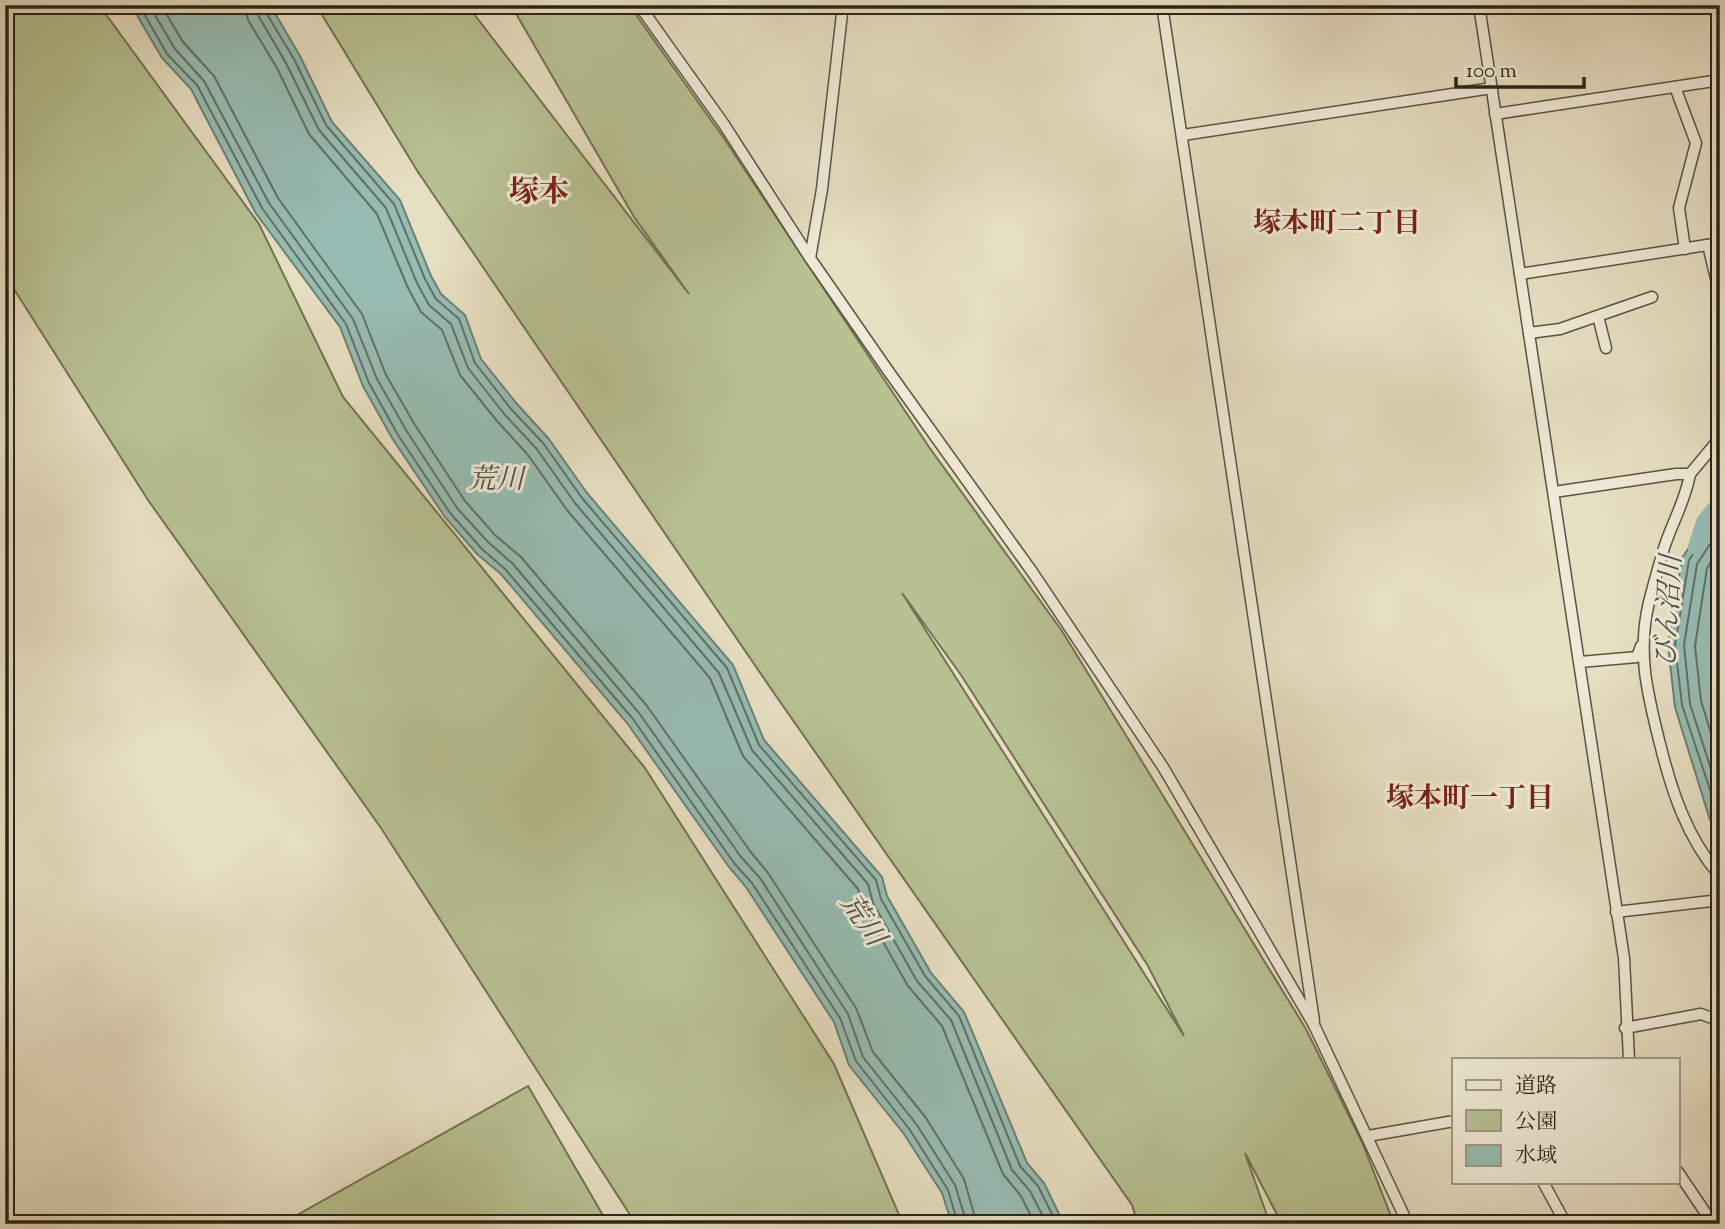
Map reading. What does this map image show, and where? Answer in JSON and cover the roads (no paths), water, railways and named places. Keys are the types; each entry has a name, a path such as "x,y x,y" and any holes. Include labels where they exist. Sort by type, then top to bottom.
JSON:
{"street":[{"path":"639,5 735,141 810,258 1033,573 1163,767 1314,1025 1408,1224"},
{"path":"810,258 822,189 843,5"},
{"path":"1162,5 1314,1025"},
{"path":"1479,5 1624,958 1625,1028 1629,1058"},
{"path":"1495,114 1720,80"},
{"path":"1675,87 1696,143 1679,208 1685,249"},
{"path":"1182,135 1492,88"},
{"path":"1520,274 1720,243"},
{"path":"1709,245 1720,295"},
{"path":"1529,333 1560,329 1652,297"},
{"path":"1598,316 1606,348"},
{"path":"1720,438 1690,474 1662,555 1648,606 1644,639 1647,696 1674,794 1699,849 1720,876"},
{"path":"1554,492 1690,474"},
{"path":"1580,662 1637,657 1644,639"},
{"path":"1616,912 1720,900"},
{"path":"1625,1028 1700,1014 1720,1021"},
{"path":"1368,1136 1452,1121"},
{"path":"1680,1175 1713,1224"},
{"path":"1544,1184 1566,1224"}],"water":[{"name":"荒川","path":"131,5 270,5 300,56 332,122 400,200 431,276 441,294 465,315 481,359 548,438 587,493 733,665 764,740 882,877 887,896 931,973 964,1012 1027,1163 1044,1183 1064,1224 952,1224 942,1193 904,1134 849,1065 834,1022 746,887 627,723 501,574 477,554 445,517 392,438 363,386 340,327 255,212 191,89 162,58"},
{"path":"1720,501 1720,832 1710,820 1675,707 1668,645 1682,558"}],"waterway":[{"name":"びん沼川","path":"1696,547 1704,522 1720,502"}],"district":[{"name":"塚本","path":"539,191"},
{"name":"塚本町二丁目","path":"1337,222"},
{"name":"塚本町一丁目","path":"1470,797"}]}
